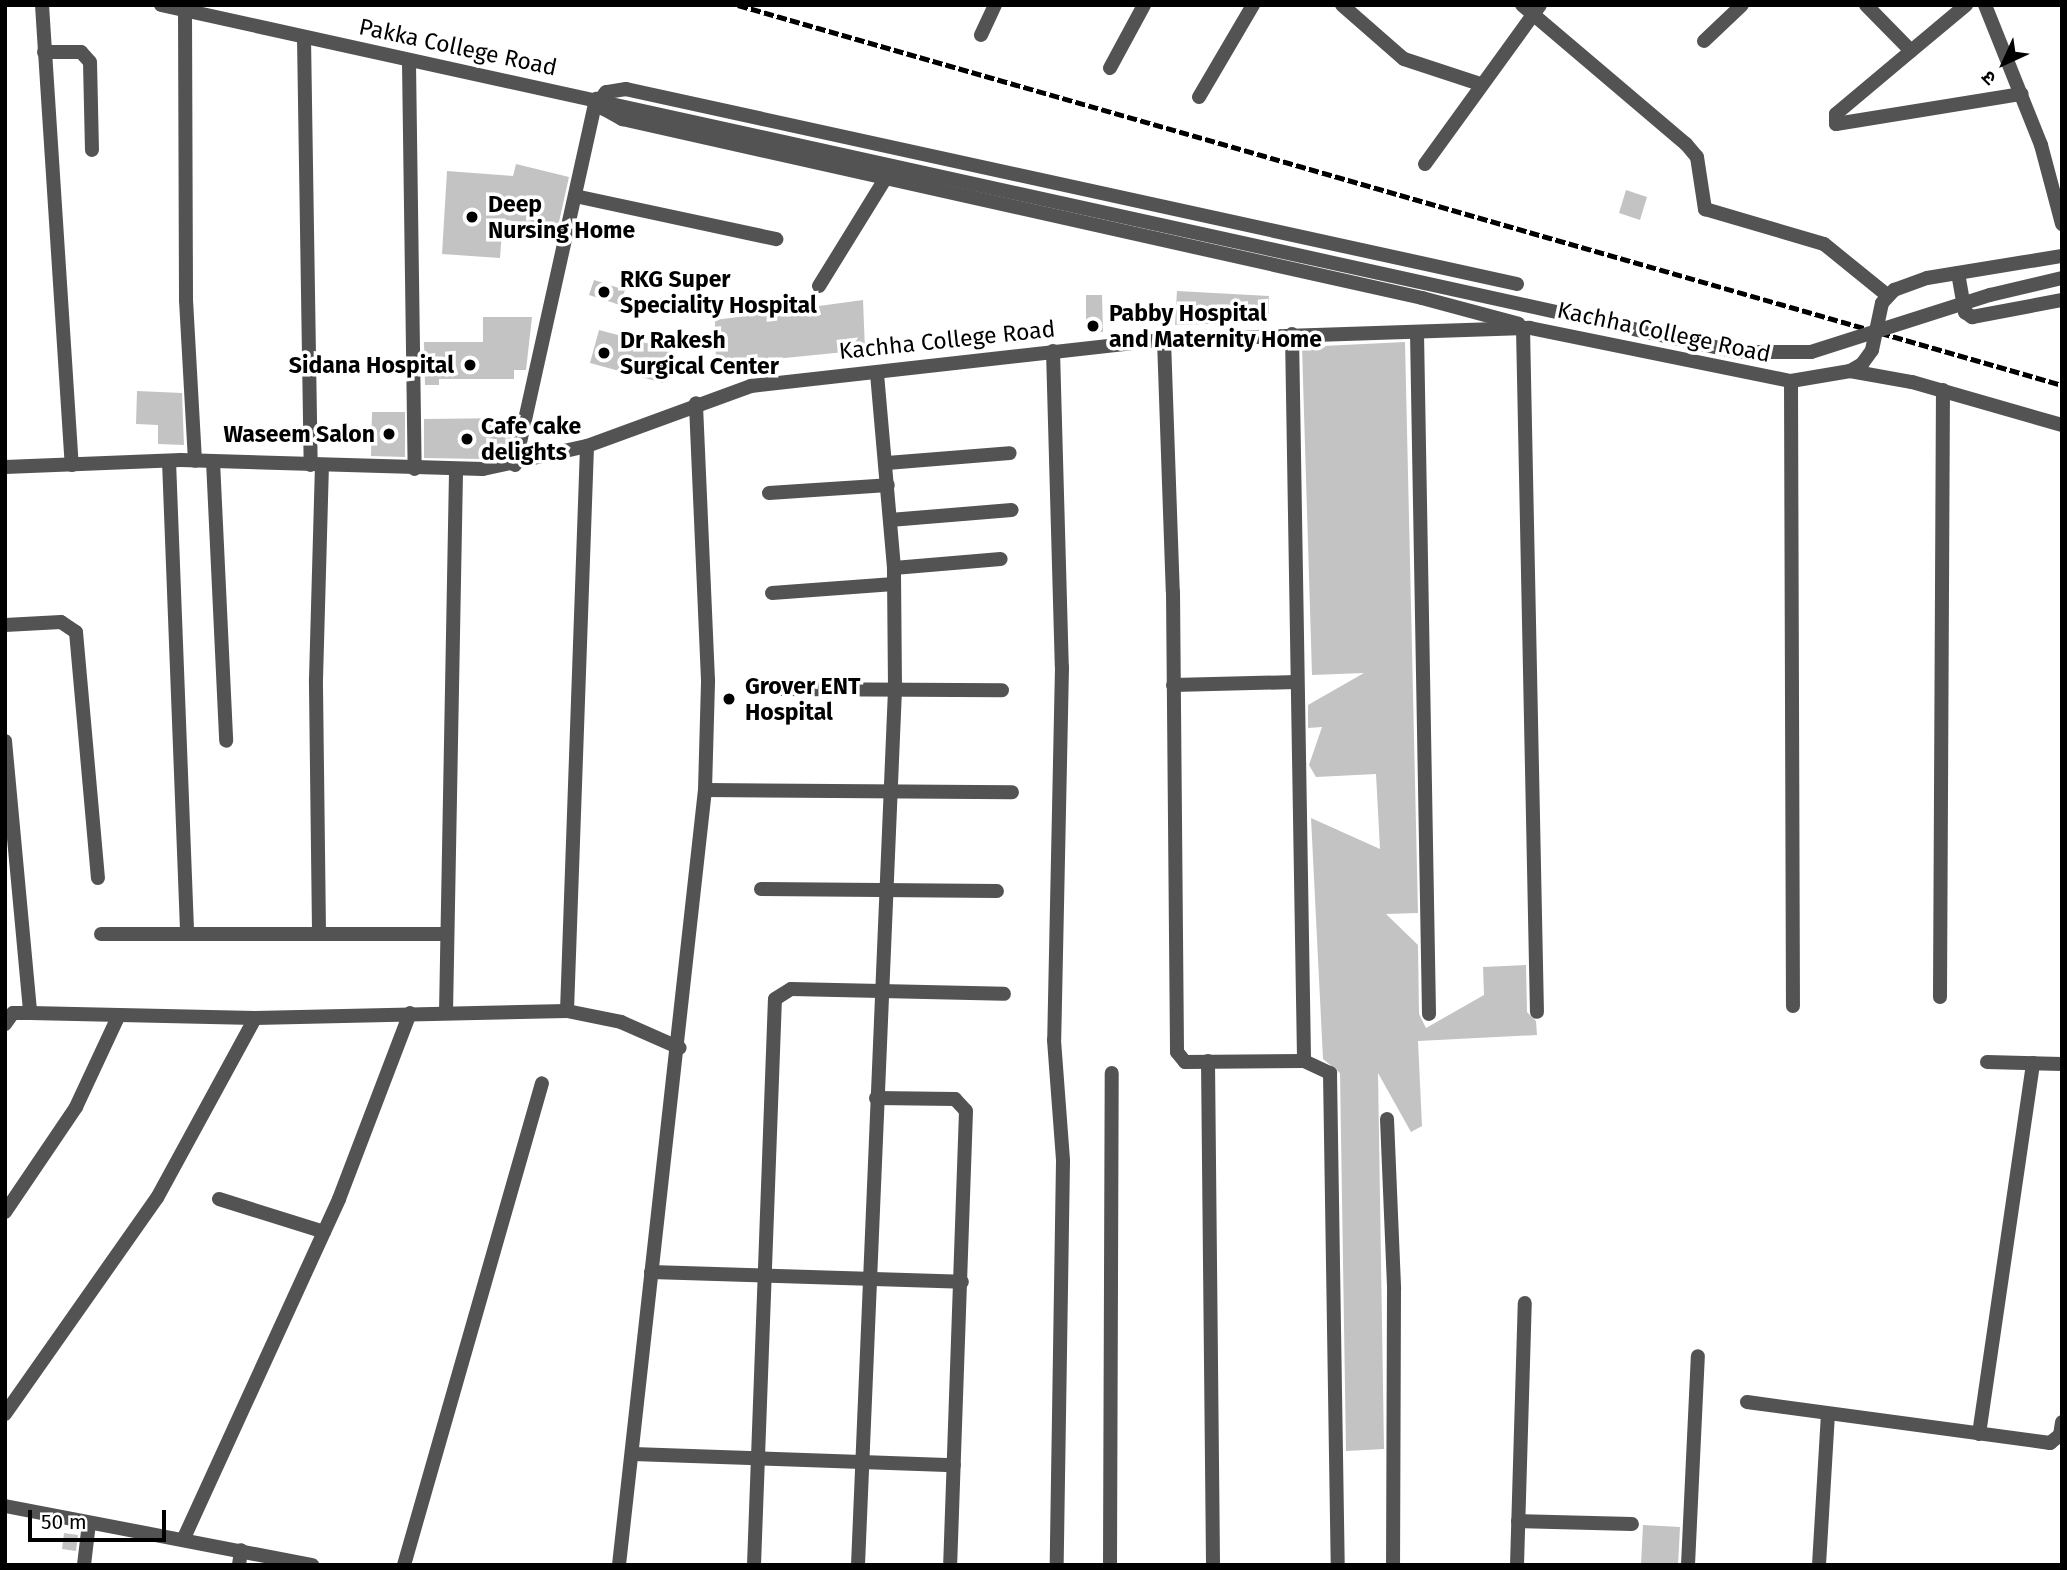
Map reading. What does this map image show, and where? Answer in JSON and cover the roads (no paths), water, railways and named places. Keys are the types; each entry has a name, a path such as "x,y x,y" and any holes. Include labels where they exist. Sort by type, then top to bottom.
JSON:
{"street":[{"path":"42,5 72,465"},
{"name":"Pakka College Road","path":"161,5 409,63 623,104 1738,352 1811,352 1990,295 2062,278"},
{"path":"981,35 995,5"},
{"path":"1110,68 1144,5"},
{"path":"1199,97 1253,5"},
{"path":"1342,5 1404,59 1480,84"},
{"path":"1704,41 1742,5"},
{"path":"1866,5 1911,51"},
{"path":"1966,5 1836,114 1836,124 2022,94"},
{"path":"1985,5 2022,94 2062,224"},
{"path":"1425,164 1531,9 1686,144 1697,157 1705,209 1824,244 1887,295"},
{"path":"185,11 187,300 195,461"},
{"path":"304,38 316,465 319,932"},
{"path":"44,52 88,56 92,150"},
{"path":"409,63 415,469"},
{"path":"516,465 598,99 606,92 626,89 1517,284"},
{"path":"598,99 604,109 622,119 885,180 1422,298 1527,328 1537,1012"},
{"path":"819,286 885,180"},
{"path":"575,196 776,239"},
{"path":"1850,371 1872,350 1887,295 1909,284 1958,273 2062,256"},
{"path":"1958,273 1965,312 1972,317 2062,300"},
{"name":"Kachha College Road","path":"5,467 169,461 456,470 516,465 587,446 696,403 807,376 877,373 1164,340 1527,328 1791,381 1850,371 1943,390 2062,425"},
{"path":"1417,333 1429,1014"},
{"path":"1292,334 1304,1062"},
{"path":"1164,340 1173,685 1177,1052 1185,1062 1304,1062 1325,1068 1332,1080 1338,1565"},
{"path":"1053,351 1062,667 1054,1040 1063,1161 1057,1565"},
{"path":"858,1565 879,989 892,790 895,688 894,568 887,463 877,373"},
{"path":"1791,381 1793,1006"},
{"path":"1940,997 1943,390"},
{"path":"619,1565 651,1272 680,1048 705,790 708,680 696,403"},
{"path":"567,1011 587,446"},
{"path":"887,463 1010,453"},
{"path":"169,461 187,932"},
{"path":"214,461 226,741"},
{"path":"446,1013 456,470"},
{"path":"769,493 888,485"},
{"path":"890,520 1012,510"},
{"path":"894,568 1001,559"},
{"path":"772,593 894,584"},
{"path":"5,625 61,622 76,632 97,878"},
{"path":"1173,685 1296,682"},
{"path":"776,689 1002,690"},
{"path":"5,741 30,1013"},
{"path":"705,790 1012,792"},
{"path":"761,889 997,891"},
{"path":"102,934 447,934"},
{"path":"754,1565 775,999 791,989 1004,994"},
{"path":"8,1017 30,1013 255,1018 567,1011 621,1022 680,1048"},
{"path":"183,1540 324,1232 410,1013"},
{"path":"5,1212 76,1107 118,1017"},
{"path":"5,1415 157,1198 255,1018"},
{"path":"1208,1061 1213,1565"},
{"path":"1987,1062 2062,1064"},
{"path":"1979,1434 2033,1063"},
{"path":"1110,1565 1112,1073"},
{"path":"404,1565 541,1083"},
{"path":"876,1098 955,1099 966,1111 950,1565"},
{"path":"1387,1119 1394,1289 1393,1565"},
{"path":"219,1199 324,1232"},
{"path":"651,1272 962,1282"},
{"path":"1517,1565 1525,1303"},
{"path":"1688,1565 1698,1356"},
{"path":"1747,1402 2050,1443 2060,1435 2062,1422"},
{"path":"1819,1565 1828,1415"},
{"path":"633,1454 756,1456 954,1465"},
{"path":"5,1506 183,1540 240,1557 312,1565"},
{"path":"1518,1521 1632,1524"},
{"path":"84,1565 89,1523"}],"railway":[{"path":"738,5 2062,385"}],"place":[{"name":"Deep Nursing Home","path":"472,217"},
{"name":"RKG Super Speciality Hospital","path":"604,292"},
{"name":"Pabby Hospital and Maternity Home","path":"1093,326"},
{"name":"Dr Rakesh Surgical Center","path":"604,353"},
{"name":"Sidana Hospital","path":"470,365"},
{"name":"Waseem Salon","path":"389,434"},
{"name":"Cafe cake delights","path":"467,439"},
{"name":"Grover ENT Hospital","path":"729,699"}]}
